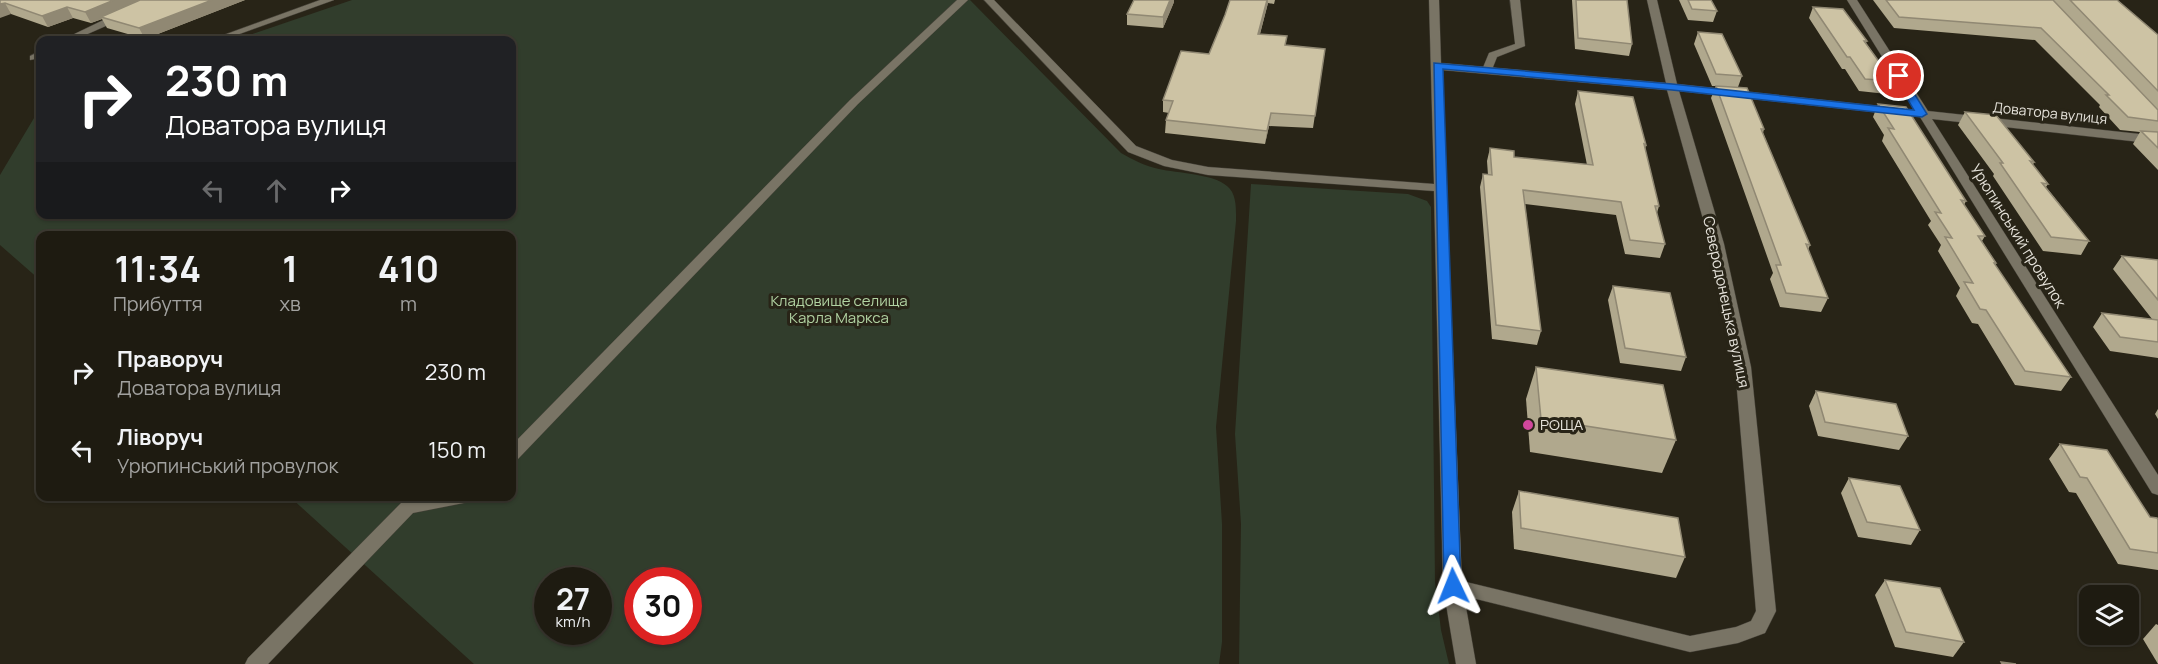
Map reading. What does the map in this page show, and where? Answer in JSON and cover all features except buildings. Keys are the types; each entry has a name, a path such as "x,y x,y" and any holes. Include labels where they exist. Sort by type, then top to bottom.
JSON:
{"street":[{"path":"75,36 160,0"},
{"path":"226,36 329,0"},
{"path":"516,451 854,102 963,0"},
{"path":"990,0 1132,149 1146,157 1174,165 1245,174 1441,188"},
{"path":"1434,0 1438,66 1453,586 1466,664"},
{"path":"1486,70 1493,55 1520,46 1515,0"},
{"name":"Сєвєродонецька вулиця","path":"1453,586 1690,644 1738,635 1758,627 1766,611 1743,368 1717,244 1672,87 1653,0"},
{"name":"Урюпинський провулок","path":"1852,0 1922,114 2150,465 2158,489"},
{"name":"Доватора вулиця","path":"1438,66 1672,87 2158,140"},
{"path":"255,664 408,507 441,501"}],"green space":[{"name":"Кладовище селища Карла Маркса","path":"352,0 970,0 1121,153 1154,168 1195,174 1221,182 1230,189 1234,197 1236,221 1216,427 1222,524 1222,642 1219,664 474,664 294,501 516,501 516,231 36,231 36,276 0,245 0,175 36,115 36,219 516,219 516,36 247,36"},
{"path":"1251,184 1408,194 1427,201 1431,207 1435,582 1441,630 1449,664 1239,664 1241,524 1235,434"}],"place":[{"name":"РОЩА","path":"1528,425"}],"route":[{"path":"1453,586 1438,66 1672,87 1922,114 1899,76"}]}
